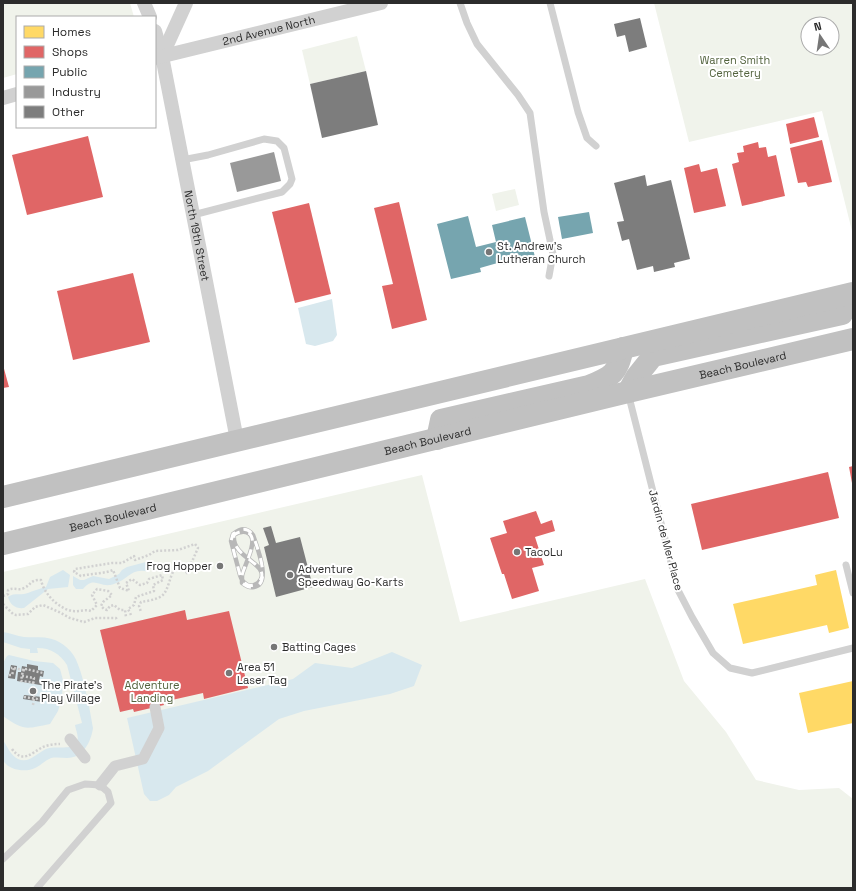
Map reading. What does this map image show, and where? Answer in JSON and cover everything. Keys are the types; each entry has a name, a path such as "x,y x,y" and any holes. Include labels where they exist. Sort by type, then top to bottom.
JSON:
{"highway":[{"path":"3,497 853,294"},
{"path":"628,392 637,376 653,356 842,314 853,294"},
{"name":"Beach Boulevard","path":"3,544 850,338"},
{"path":"437,439 441,420 589,386 609,378 619,366 623,348"}],"street":[{"path":"144,3 150,16"},
{"path":"159,57 186,3"},
{"name":"2nd Avenue North","path":"159,57 382,3"},
{"name":"North 19th Street","path":"156,38 182,160 237,440"},
{"path":"3,98 16,94"},
{"path":"100,785 115,766 143,759 159,728 155,707"},
{"path":"65,742 85,758"}],"lane":[{"path":"460,3 477,44 518,95 530,113 544,212 553,254 549,276"},
{"path":"550,3 578,112 587,138 596,146"},
{"path":"182,160 208,155 264,139 277,141 284,148 292,179 290,184 282,192 193,215"},
{"name":"Jardin de Mer Place","path":"628,392 678,590 713,653 730,668 752,673 853,648"},
{"path":"846,565 853,593"},
{"path":"3,859 42,822 68,790 85,784 100,785 108,792 111,803 38,888"}],"path":[{"path":"131,615 128,608 134,605 136,597 154,590 153,584 163,580 162,575 149,579 147,583 140,585 132,579 126,583 129,590 120,588 113,570 107,573 91,573 81,576 74,572 74,569 112,563 122,563 134,556 136,560 155,551 178,550 194,544 198,548 187,573 184,568 176,567 172,572 165,594 161,597 141,602 139,606 141,612"},
{"path":"3,596 8,594 8,590 12,588 20,590 26,588 30,582 36,579 40,580 46,592 55,602 72,611 86,610 91,612 97,605 92,595 97,589 108,591 112,595 103,602 102,606 104,610 107,610 110,606 114,605 120,610 125,610 126,617"},
{"path":"3,604 16,615 28,614 35,607 43,605 70,618 84,622 95,618 112,617 116,618 117,620"},
{"path":"9,675 12,676 14,668 43,673"},
{"path":"22,670 22,681 36,683"},
{"path":"32,705 35,691"},
{"path":"24,697 33,699"},
{"path":"12,749 17,755 23,757 28,756 45,746 65,742"}],"green space":[{"path":"3,3 130,3 134,16 16,16 16,74 3,78"},
{"name":"Warren Smith Cemetery","path":"654,3 853,3 853,235 822,111 689,142"},
{"path":"357,36 366,71 310,84 302,50"},
{"path":"515,189 519,205 496,211 492,194"},
{"name":"Adventure Landing","path":"422,475 460,622 645,579 684,681 726,732 756,780 799,790 839,788 853,799 853,888 3,888 3,572"}],"shaded area":[{"path":"332,299 337,335 333,341 315,346 306,344 298,308"},
{"path":"146,562 150,563 152,567 148,572 138,571 114,584 105,585 91,583 83,589 76,589 73,585 73,576 80,580 93,576 109,579 119,574 127,567"},
{"path":"63,570 70,575 68,587 48,589 24,608 16,607 10,602 8,597 10,596 24,594 46,587 50,577"},
{"path":"3,632 24,637 55,640 66,646 74,656 83,681 93,728 88,744 78,755 67,758 51,758 31,770 17,770 5,763 3,759 3,740 13,756 18,759 26,760 46,749 70,747 76,743 78,739 75,725 82,723 67,665 61,658 51,650 37,648 38,653 30,653 30,649 21,648 3,642"},
{"path":"392,652 422,665 414,686 390,694 304,711 279,719 208,771 176,787 169,795 157,801 150,801 144,794 127,718 293,679 315,663 352,668"},
{"name":"The Pirate's Play Village","path":"9,655 34,661 53,663 60,669 63,680 62,697 58,711 50,724 25,728 3,716 3,663"}],"building: Homes":[{"path":"836,570 849,628 829,633 827,625 743,644 733,604 817,585 815,575"},
{"path":"853,681 853,723 808,733 799,693"}],"building: Shops":[{"path":"814,117 819,137 790,144 786,124"},
{"path":"88,136 103,197 27,215 12,155"},
{"path":"822,140 832,182 808,187 806,182 798,183 790,148"},
{"path":"758,142 759,148 766,147 768,157 776,155 785,196 742,206 732,164 739,162 737,153 744,152 743,146"},
{"path":"699,164 701,172 717,168 726,206 694,213 684,168"},
{"path":"399,202 427,320 392,329 382,286 393,284 374,208"},
{"path":"309,203 331,294 295,303 272,212"},
{"path":"133,273 150,342 73,360 57,291"},
{"path":"3,365 9,387 3,388"},
{"path":"853,466 853,483 852,483 849,467"},
{"path":"828,472 839,518 702,550 691,504"},
{"name":"TacoLu","path":"536,511 541,524 552,520 555,531 535,537 544,565 532,568 539,591 512,599 490,538 507,533 503,521"},
{"path":"185,610 187,620 229,611 248,688 204,699 203,693 163,702 164,705 134,712 133,709 120,712 100,630"}],"building: Public":[{"path":"589,212 593,233 562,239 558,217"},
{"name":"St. Andrew's Lutheran Church","path":"468,216 476,247 496,242 492,225 525,217 535,257 502,265 501,262 480,268 481,272 451,279 437,224"}],"building: Industry":[{"path":"274,152 281,181 237,192 230,163"}],"building: Other":[{"path":"640,18 647,47 629,52 625,35 617,37 614,24"},
{"path":"366,71 378,125 322,138 310,84"},
{"path":"645,175 647,186 671,180 690,259 674,263 675,267 654,272 653,266 637,270 629,239 622,241 617,222 624,221 614,183"},
{"name":"Adventure Speedway Go-Karts","path":"271,526 276,543 300,537 313,587 276,597 264,547 269,545 263,528"},
{"path":"27,664 38,666 38,670 44,671 43,677 40,676 39,681 46,683 46,686 17,681 18,672 21,672 22,666 27,667"},
{"path":"11,665 17,666 15,679 8,678"},
{"path":"24,695 42,697 47,700 42,702 23,699"}],"railway":[{"path":"240,575 231,541 233,534 244,529 253,535 260,556 263,572 262,579 259,584 254,587 251,587 242,583 242,582 242,581 242,580 242,576 248,559 250,552 252,545 252,539 246,532 240,532 234,535 235,543 238,549 243,554 249,559 255,564 262,573 260,581 251,586 247,585 244,582 242,580 241,579 240,575"}],"place":[{"name":"St. Andrew's Lutheran Church","path":"489,252"},
{"name":"TacoLu","path":"517,552"},
{"name":"Frog Hopper","path":"220,566"},
{"name":"Adventure Speedway Go-Karts","path":"290,575"},
{"name":"Batting Cages","path":"274,647"},
{"name":"Area 51 Laser Tag","path":"229,673"},
{"name":"The Pirate's Play Village","path":"33,691"}]}
